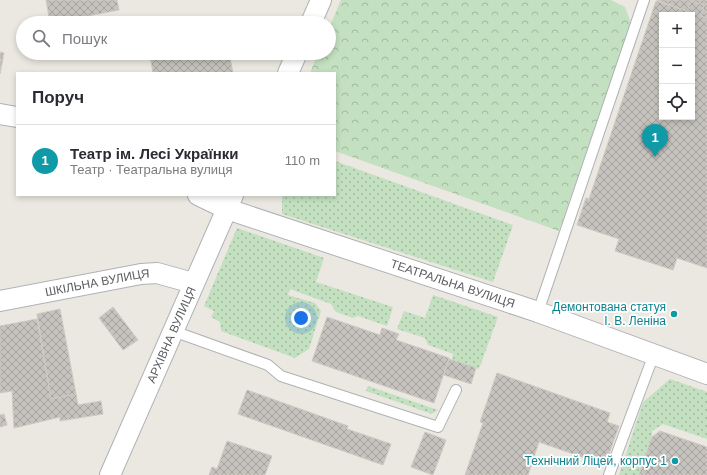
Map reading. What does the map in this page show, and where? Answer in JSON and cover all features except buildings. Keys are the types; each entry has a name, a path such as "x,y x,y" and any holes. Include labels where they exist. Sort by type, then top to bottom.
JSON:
{"street":[{"path":"314,16 321,0"},
{"path":"288,72 294,60"},
{"path":"0,114 16,117"},
{"name":"ТЕАТРАЛЬНА ВУЛИЦЯ","path":"203,196 230,202 707,374"},
{"name":"АРХІВНА ВУЛИЦЯ","path":"110,475 230,202"},
{"name":"ШКІЛЬНА ВУЛИЦЯ","path":"0,301 141,274 157,273 193,284"}],"lane":[{"path":"538,312 644,0"},
{"path":"173,331 268,365 281,376 438,427 456,390"},
{"path":"609,475 654,354"}],"green space":[{"path":"341,0 611,0 625,7 631,23 559,231 336,151 336,72 310,72 315,60 336,60 336,16 334,16"},
{"path":"336,161 513,225 493,282 282,214 282,196 336,196"},
{"path":"237,228 324,258 316,282 393,307 387,326 358,316 353,318 336,312 331,304 290,289 288,295 315,303 321,311 309,349 295,358 221,331 220,322 211,317 214,311 204,306"},
{"path":"433,295 498,317 479,369 452,360 453,354 428,345 425,338 397,329 404,311 425,318"},
{"path":"670,379 707,392 707,439 663,424 652,431 652,437 639,475 619,475 643,402"},
{"path":"368,386 438,410 432,414 366,391"}],"place":[{"name":"Театр ім. Лесі Українки","path":"655,157"},
{"name":"Демонтована статуя І. В. Леніна","path":"674,314"},
{"name":"Технічний Ліцей, корпус 1","path":"675,461"}]}
